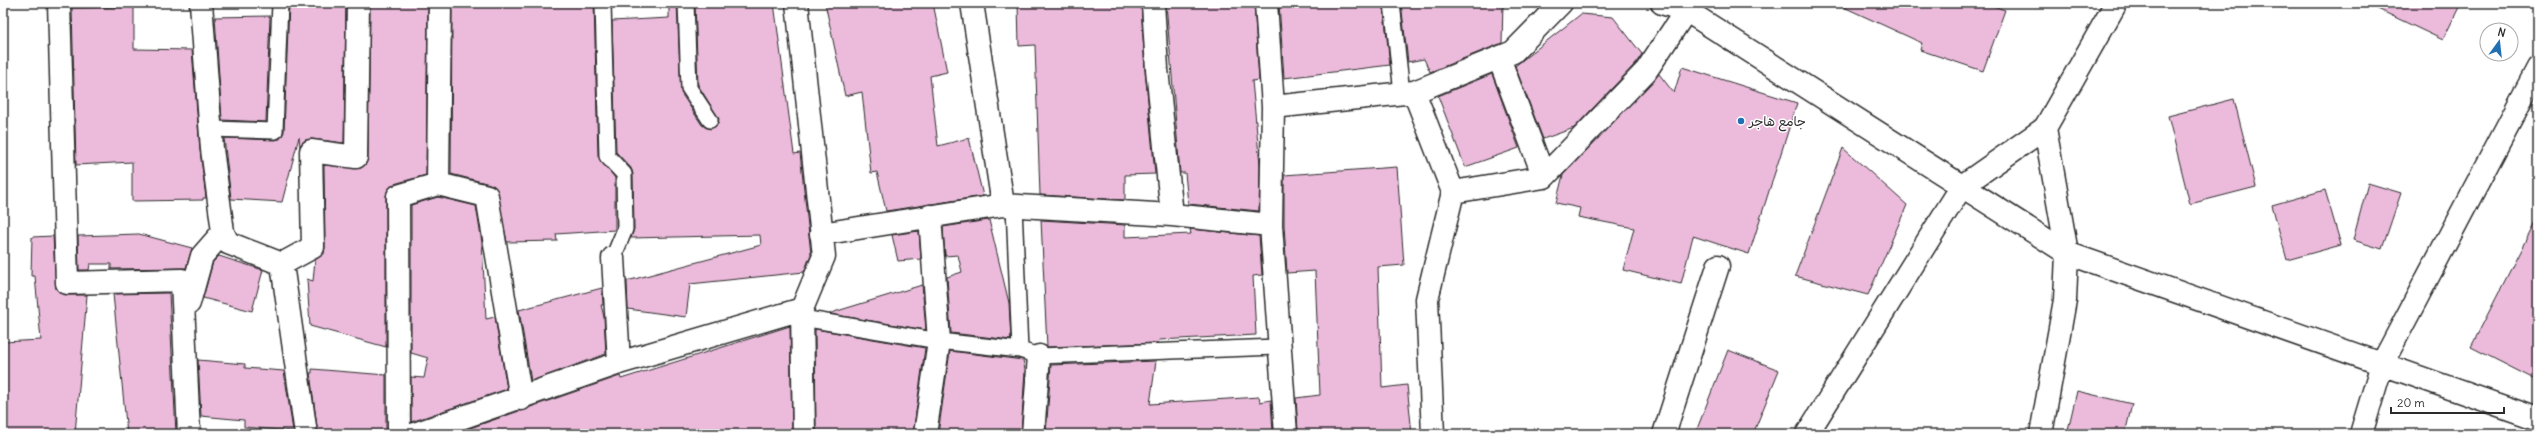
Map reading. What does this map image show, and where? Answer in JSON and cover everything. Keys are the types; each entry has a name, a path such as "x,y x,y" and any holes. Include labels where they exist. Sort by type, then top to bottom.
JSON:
{"street":[{"path":"59,3 67,283 182,280 189,434"},
{"path":"201,3 211,129 223,232 228,243 282,264"},
{"path":"282,264 313,246 311,151 356,157 358,3"},
{"path":"438,184 440,3"},
{"path":"797,3 824,256 802,314 804,434"},
{"path":"972,3 1008,205"},
{"path":"1153,3 1157,68 1172,214"},
{"path":"1266,3 1273,107 1271,225 1286,434"},
{"path":"1273,107 1408,92 1513,52 1561,3"},
{"path":"1662,3 1689,7 2067,253 2538,419"},
{"path":"1807,434 1962,186 2045,128 2116,3"},
{"path":"1453,192 1544,177 1646,71 1689,7"},
{"path":"1499,58 1544,177"},
{"path":"2361,434 2382,364 2538,68"},
{"path":"1408,92 1453,192 1427,299 1433,434"},
{"path":"2041,434 2065,300 2067,253 2045,128"},
{"path":"399,434 398,196 438,184 487,196 520,399"},
{"path":"821,234 1008,205 1172,214 1271,225"},
{"path":"925,434 939,341 930,216"},
{"path":"184,322 202,256 223,232"},
{"path":"613,258 619,363"},
{"path":"282,264 306,434"},
{"path":"1664,434 1718,266"},
{"path":"415,434 520,399 619,363 802,314"},
{"path":"1029,353 1033,434"}],"lane":[{"path":"211,129 275,131 280,3"},
{"path":"603,3 607,156 624,174 625,229 613,258"},
{"path":"686,3 689,88 710,120"},
{"path":"1392,3 1408,92"},
{"path":"1008,205 1029,353"},
{"path":"802,314 939,341 1029,353 1280,348"}],"building":[{"path":"289,3 346,3 344,143 312,139 305,140 300,147 299,137 282,202 231,199 224,138 275,140 280,139 284,132"},
{"path":"370,3 428,3 426,175 394,184 388,189 386,196 386,347 310,326 307,279 313,281 315,260 324,254 324,165 361,168 366,164 368,158"},
{"path":"452,3 594,3 598,156 615,178 615,230 556,234 557,241 507,242 496,188 490,184 451,174"},
{"path":"669,3 677,3 681,93 702,125 710,129 718,124 719,119 698,85 695,3 774,3 794,154 800,153 811,254 804,272 690,284 686,317 628,309 627,281 761,245 760,235 631,238 634,229 633,174 631,168 616,152 612,21 669,18"},
{"path":"825,3 933,3 947,72 930,76 938,146 969,138 983,196 886,211 877,172 871,173 862,92 845,96"},
{"path":"1018,3 1141,3 1145,70 1155,174 1125,175 1125,200 1040,195 1035,45 1019,46"},
{"path":"1166,3 1254,3 1259,80 1252,81 1260,165 1259,211 1188,204 1185,173 1180,173"},
{"path":"1279,3 1383,3 1390,65 1284,78"},
{"path":"1401,3 1503,3 1502,43 1430,72 1424,59 1408,62"},
{"path":"1835,3 1985,3 2005,10 1983,71 1920,50 1922,43"},
{"path":"2365,3 2461,3 2443,40"},
{"path":"134,7 134,49 192,50 200,150 206,198 203,198 203,200 132,201 132,162 76,165 72,8"},
{"path":"1581,14 1613,17 1642,54 1636,63 1574,128 1543,139 1515,66"},
{"path":"270,16 266,122 222,120 215,17"},
{"path":"1682,67 1797,103 1749,254 1693,236 1681,284 1623,270 1634,228 1578,217 1580,208 1556,203 1563,175 1659,74 1674,93"},
{"path":"1492,74 1519,148 1465,167 1438,96"},
{"path":"2234,99 2256,187 2190,204 2168,116"},
{"path":"1843,148 1907,205 1868,295 1795,276"},
{"path":"1397,167 1404,265 1378,267 1382,388 1407,385 1412,434 1309,434 1308,431 1298,431 1296,398 1320,395 1315,271 1287,273 1284,225 1284,175"},
{"path":"2368,183 2401,193 2382,249 2353,240"},
{"path":"2325,190 2341,245 2287,260 2272,205"},
{"path":"438,197 476,206 482,243 486,319 495,317 507,389 411,422 411,377 424,378 428,358 411,353 411,205"},
{"path":"2538,216 2538,381 2471,347"},
{"path":"989,220 1009,303 1011,340 951,333 947,277 962,272 958,255 945,256 943,227"},
{"path":"1041,220 1125,225 1125,237 1191,234 1190,229 1259,236 1262,275 1253,276 1256,335 1159,340 1158,343 1047,347"},
{"path":"919,231 921,259 898,261 892,235"},
{"path":"139,234 192,248 186,268 111,269 111,264 90,264 89,270 79,270 78,236"},
{"path":"53,236 56,289 67,295 87,295 75,434 5,434 7,404 3,404 3,342 41,340 35,276 31,276 32,237"},
{"path":"219,256 263,270 252,311 203,298 213,262"},
{"path":"922,285 926,330 830,314 834,312"},
{"path":"602,288 603,305 601,305 604,317 606,354 531,381 519,310"},
{"path":"169,293 176,434 127,434 113,294"},
{"path":"790,326 792,434 453,434 620,376 621,379"},
{"path":"815,329 925,348 913,434 816,434"},
{"path":"1728,350 1779,370 1753,434 1695,434"},
{"path":"950,351 1023,360 1025,370 1021,434 981,431 981,434 938,434"},
{"path":"198,360 245,364 245,368 284,371 293,431 244,427 244,420 201,416"},
{"path":"1156,361 1150,404 1259,397 1260,402 1271,400 1273,433 1046,434 1051,365"},
{"path":"312,369 386,375 386,434 318,434 310,373 312,373"},
{"path":"2077,391 2132,404 2125,434 2067,434"}],"place":[{"name":"جامع هاجر","path":"1741,121"}]}
